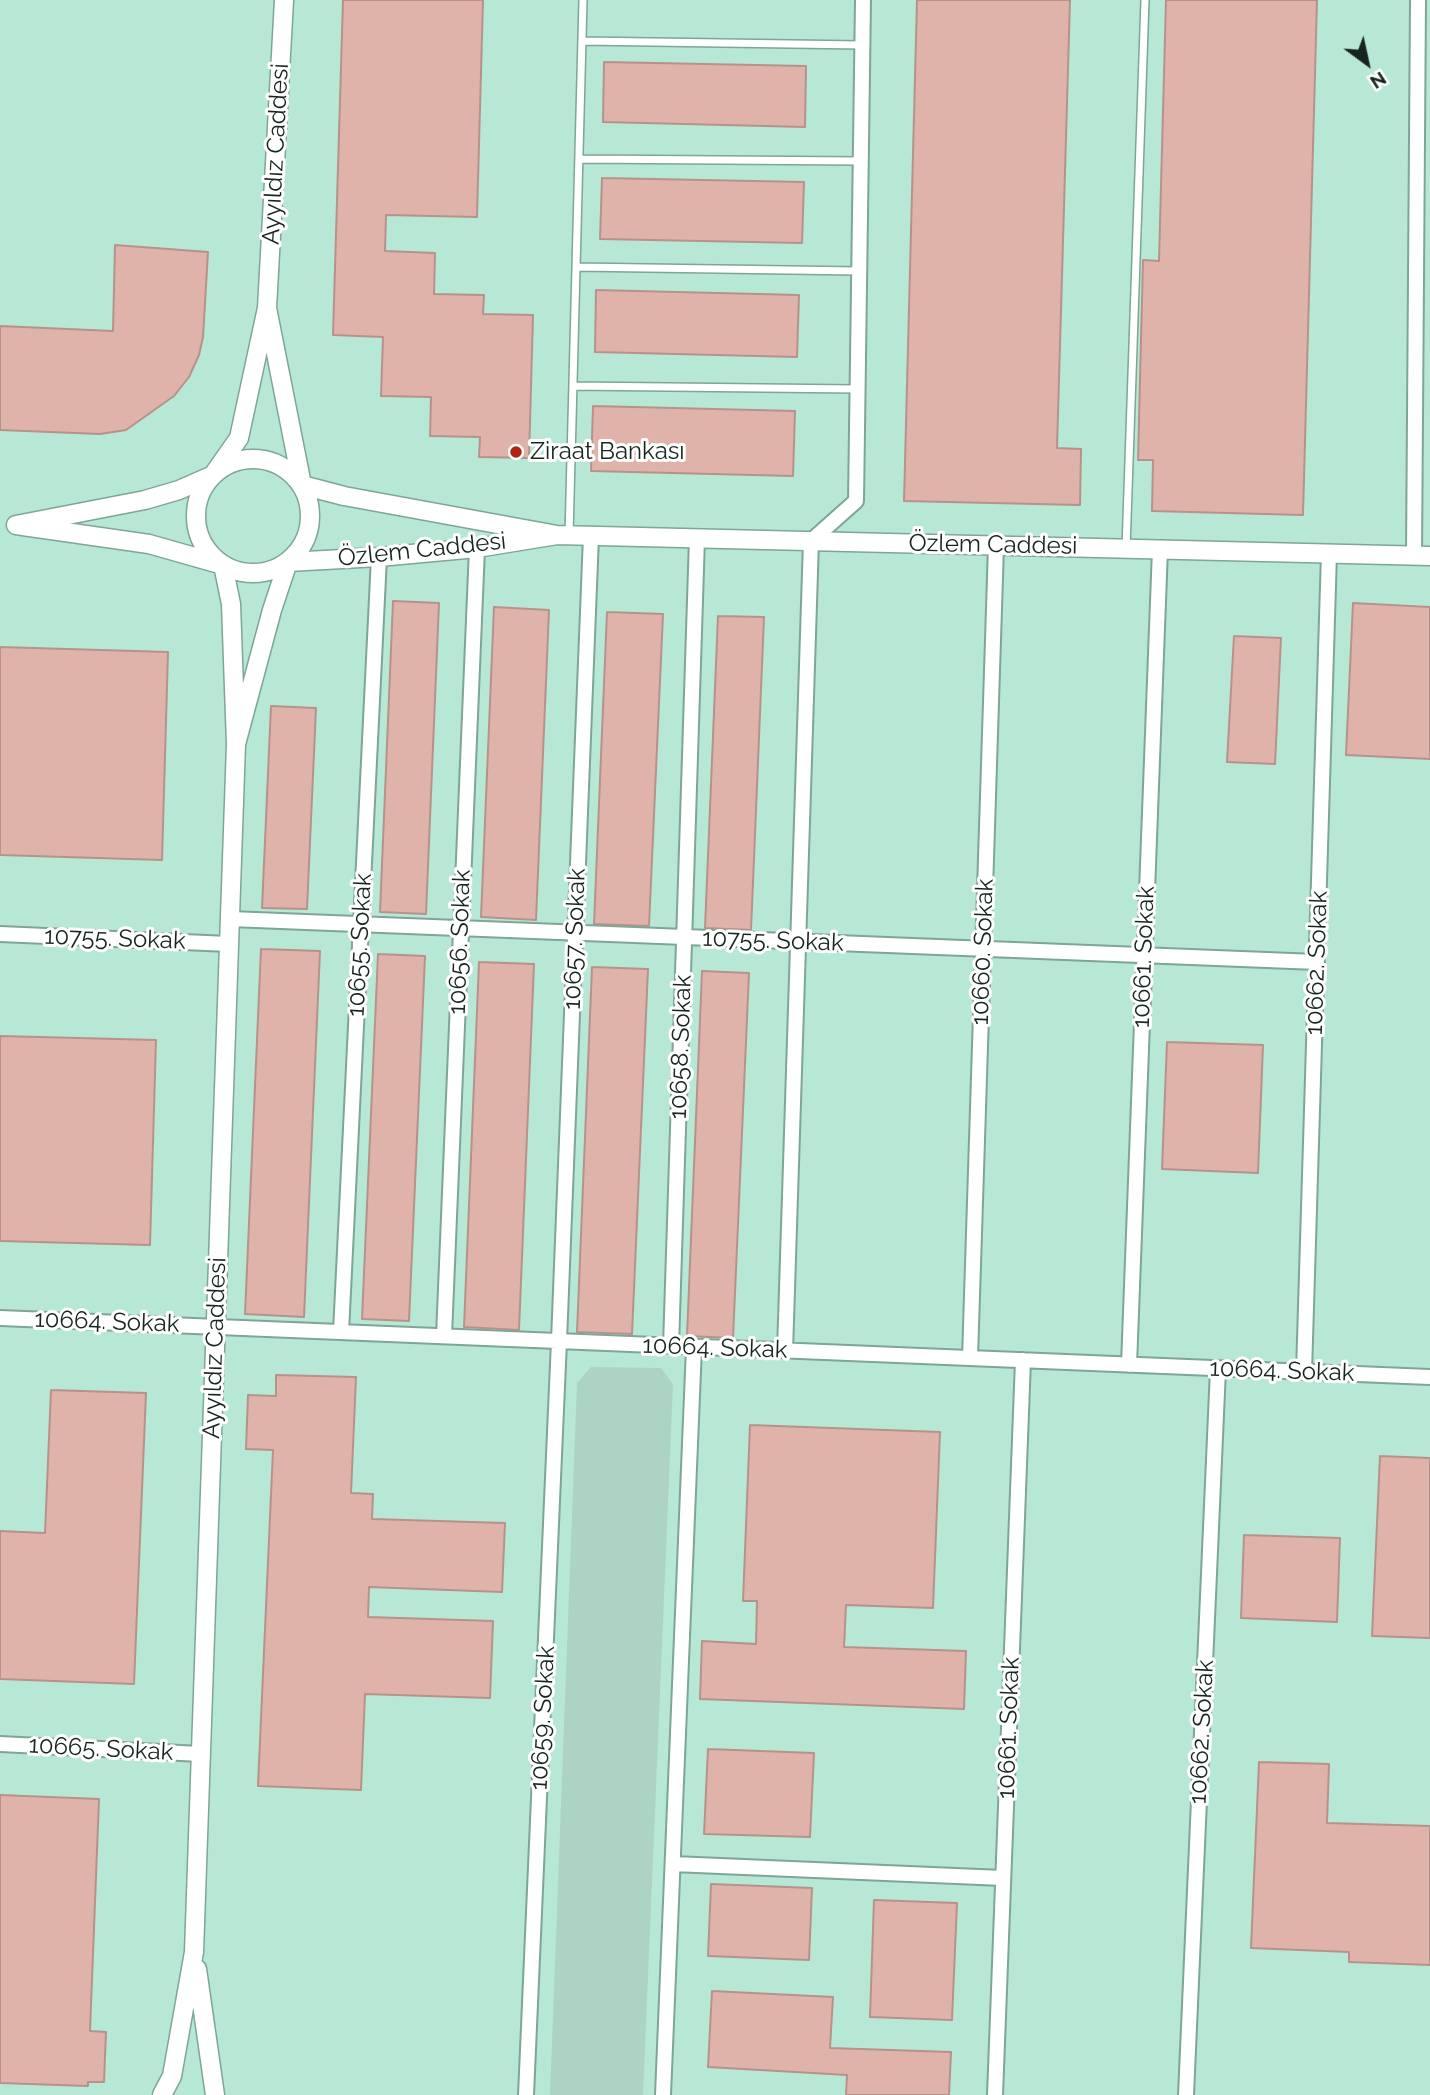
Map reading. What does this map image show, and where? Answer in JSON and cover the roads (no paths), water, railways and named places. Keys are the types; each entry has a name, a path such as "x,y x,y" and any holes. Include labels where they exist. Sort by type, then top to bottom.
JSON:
{"street":[{"name":"Ayyıldız Caddesi","path":"213,475 239,438 267,308 284,0"},
{"path":"785,1351 811,541 856,501 863,0"},
{"path":"1418,0 1422,555"},
{"name":"Ayyıldız Caddesi","path":"267,308 302,485"},
{"path":"243,459 260,459 284,468 302,485 309,501 311,518 308,535 300,550 288,562 272,570 256,573 239,572 149,544 8,525 145,500 179,490 243,459"},
{"path":"213,475 202,489 196,506 196,523 210,554 223,565"},
{"name":"Özlem Caddesi","path":"302,485 344,496 563,535 1422,555"},
{"name":"Özlem Caddesi","path":"288,562 477,548 563,535"},
{"name":"10657. Sokak","path":"559,1341 591,536"},
{"name":"10658. Sokak","path":"671,1346 697,538"},
{"name":"10660. Sokak","path":"970,1358 996,546"},
{"name":"10656. Sokak","path":"444,1336 477,548"},
{"name":"10661. Sokak","path":"1129,1365 1160,549"},
{"name":"10662. Sokak","path":"1304,1372 1329,553"},
{"name":"10655. Sokak","path":"341,1332 379,557"},
{"name":"Ayyıldız Caddesi","path":"236,744 272,610 288,562"},
{"name":"Ayyıldız Caddesi","path":"162,2095 172,2076 194,1952 236,744 230,604 223,565"},
{"name":"10755. Sokak","path":"230,919 1317,962"},
{"name":"10755. Sokak","path":"0,934 229,944"},
{"name":"10664. Sokak","path":"0,1318 1430,1377"},
{"name":"10659. Sokak","path":"526,2095 559,1341"},
{"path":"663,2095 694,1347"},
{"name":"10661. Sokak","path":"995,2095 1023,1360"},
{"name":"10662. Sokak","path":"1186,2095 1218,1368"},
{"name":"10665. Sokak","path":"0,1744 201,1754"},
{"path":"673,1864 1003,1878"},
{"name":"Ayyıldız Caddesi","path":"194,1952 215,2095"}],"lane":[{"path":"563,535 573,386 583,0"},
{"path":"1126,548 1145,0"},
{"path":"582,41 862,45"},
{"path":"579,159 860,161"},
{"path":"576,267 859,271"},
{"path":"573,386 858,389"}],"place":[{"name":"Ziraat Bankası","path":"516,452"}]}
